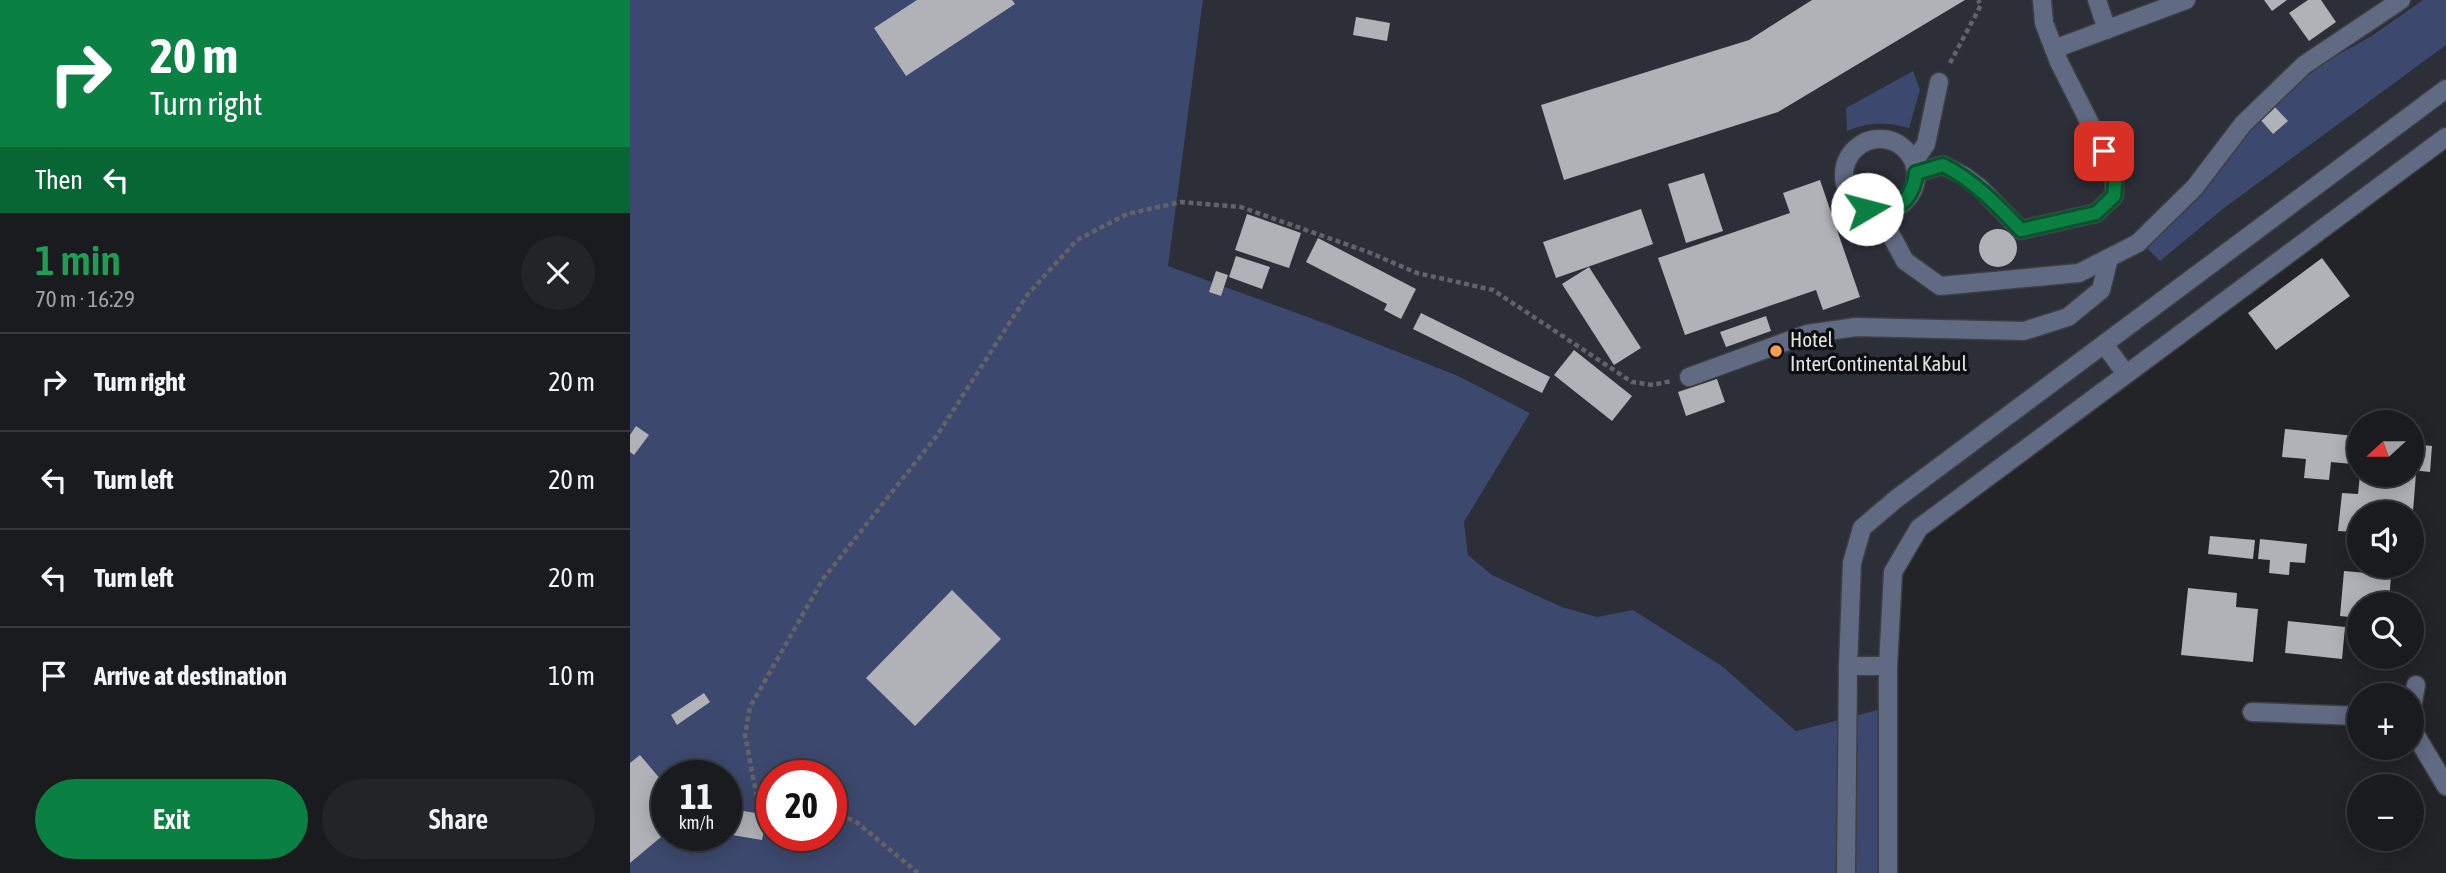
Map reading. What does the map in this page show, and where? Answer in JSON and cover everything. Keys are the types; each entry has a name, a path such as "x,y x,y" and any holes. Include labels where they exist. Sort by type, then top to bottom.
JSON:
{"street":[{"path":"1915,167 1943,165 1964,176 2021,230 2096,213 2114,196 2116,173 2054,49 2044,23 2042,0"},
{"path":"2097,0 2107,30"},
{"path":"2054,49 2186,0"},
{"path":"1884,211 1891,235 1905,261 1940,286 2079,273 2138,243 2186,196 2243,124 2304,65 2401,0"},
{"path":"1915,167 1901,145 1880,138 1867,140 1849,155 1844,170 1844,183 1850,196 1867,209 1884,211 1896,208 1906,200 1915,185 1915,167 1926,144 1939,82"},
{"path":"1846,873 1852,563 1862,528 1896,499 2446,89"},
{"path":"1888,873 1888,666 1893,572 1919,528 2446,137"},
{"path":"1689,377 1807,334 1856,327 2024,331 2068,317 2101,290 2109,258"},
{"path":"2104,344 2126,374"},
{"path":"1848,666 1888,666"},
{"path":"2252,712 2347,716"},
{"path":"2424,749 2446,786"}],"path":[{"path":"1939,82 1981,5 1978,0"},
{"path":"756,794 745,735 750,707 823,579 938,434 1028,294 1077,240 1127,214 1181,202 1241,207 1368,252 1417,273 1493,289 1632,382 1653,385 1689,377"},
{"path":"847,819 853,820 918,873"}],"shaded area":[{"path":"630,0 1203,0 1168,266 1335,327 1458,376 1530,413 1464,522 1468,555 1492,575 1562,607 1597,617 1633,610 1722,666 1796,731 1889,707 1888,873 630,873"},
{"name":"Hotel InterContinental Kabul","path":"1203,0 2446,0 2446,137 1919,528 1893,572 1889,707 1796,731 1722,666 1633,610 1597,617 1562,607 1492,575 1468,555 1464,522 1530,412 1335,327 1167,266"},
{"path":"2423,0 2446,0 2446,45 2224,208 2160,261 2147,248 2201,194 2261,110 2330,59 2370,37"},
{"path":"1913,71 1920,90 1909,128 1878,124 1847,131 1846,108"}],"building":[{"path":"917,0 1012,0 1015,4 906,76 874,28"},
{"path":"1812,0 1965,0 1778,112 1564,180 1541,105 1749,40"},
{"path":"2264,0 2287,0 2272,11"},
{"path":"2308,0 2321,0 2336,22 2309,41 2289,13"},
{"path":"1356,17 1390,23 1387,41 1353,35"},
{"path":"2273,105 2288,121 2273,134 2259,118"},
{"path":"1704,173 1723,231 1686,243 1668,184"},
{"path":"1820,180 1860,297 1823,310 1816,290 1685,335 1658,258 1790,213 1783,193"},
{"path":"1641,209 1653,244 1556,278 1543,242"},
{"path":"1247,214 1301,233 1289,268 1235,250"},
{"path":"1998,229 2011,235 2017,248 2011,261 1998,267 1985,261 1979,248 1985,235"},
{"path":"1318,238 1416,289 1401,319 1384,310 1387,304 1306,262"},
{"path":"1236,256 1270,267 1262,289 1229,277"},
{"path":"2322,258 2350,296 2276,350 2248,313"},
{"path":"1589,267 1641,348 1614,365 1562,284"},
{"path":"1216,271 1228,275 1221,296 1209,292"},
{"path":"1421,313 1550,377 1542,393 1413,329"},
{"path":"1766,316 1771,331 1726,347 1720,332"},
{"path":"1574,350 1632,396 1612,421 1554,375"},
{"path":"1717,379 1725,402 1686,416 1678,392"},
{"path":"636,426 649,435 634,455 630,452 630,435"},
{"path":"2285,429 2347,435 2347,464 2331,462 2329,480 2304,478 2306,459 2282,457"},
{"path":"2424,445 2432,446 2430,472 2424,471"},
{"path":"2359,487 2415,487 2414,501 2347,501 2347,532 2338,531 2342,493 2358,494"},
{"path":"2210,536 2255,540 2253,559 2208,554"},
{"path":"2260,539 2307,544 2305,563 2290,562 2289,575 2269,573 2270,560 2258,559"},
{"path":"2344,571 2347,571 2347,578 2391,578 2390,592 2347,592 2347,617 2340,616"},
{"path":"2188,588 2237,593 2236,607 2258,609 2253,662 2181,655"},
{"path":"952,590 1001,639 915,726 866,678"},
{"path":"2288,621 2345,627 2342,659 2285,653"},
{"path":"704,693 710,702 677,725 671,715"},
{"path":"640,755 651,768 651,845 630,863 630,763"},
{"path":"742,811 756,813 756,839 742,837"}],"place":[{"name":"Hotel InterContinental Kabul","path":"1776,351"}],"route":[{"path":"1867,209 1880,211 1896,208 1906,200 1915,185 1916,173 1943,165 1980,188 2021,230 2096,213 2114,196 2116,173 2104,151"}]}
